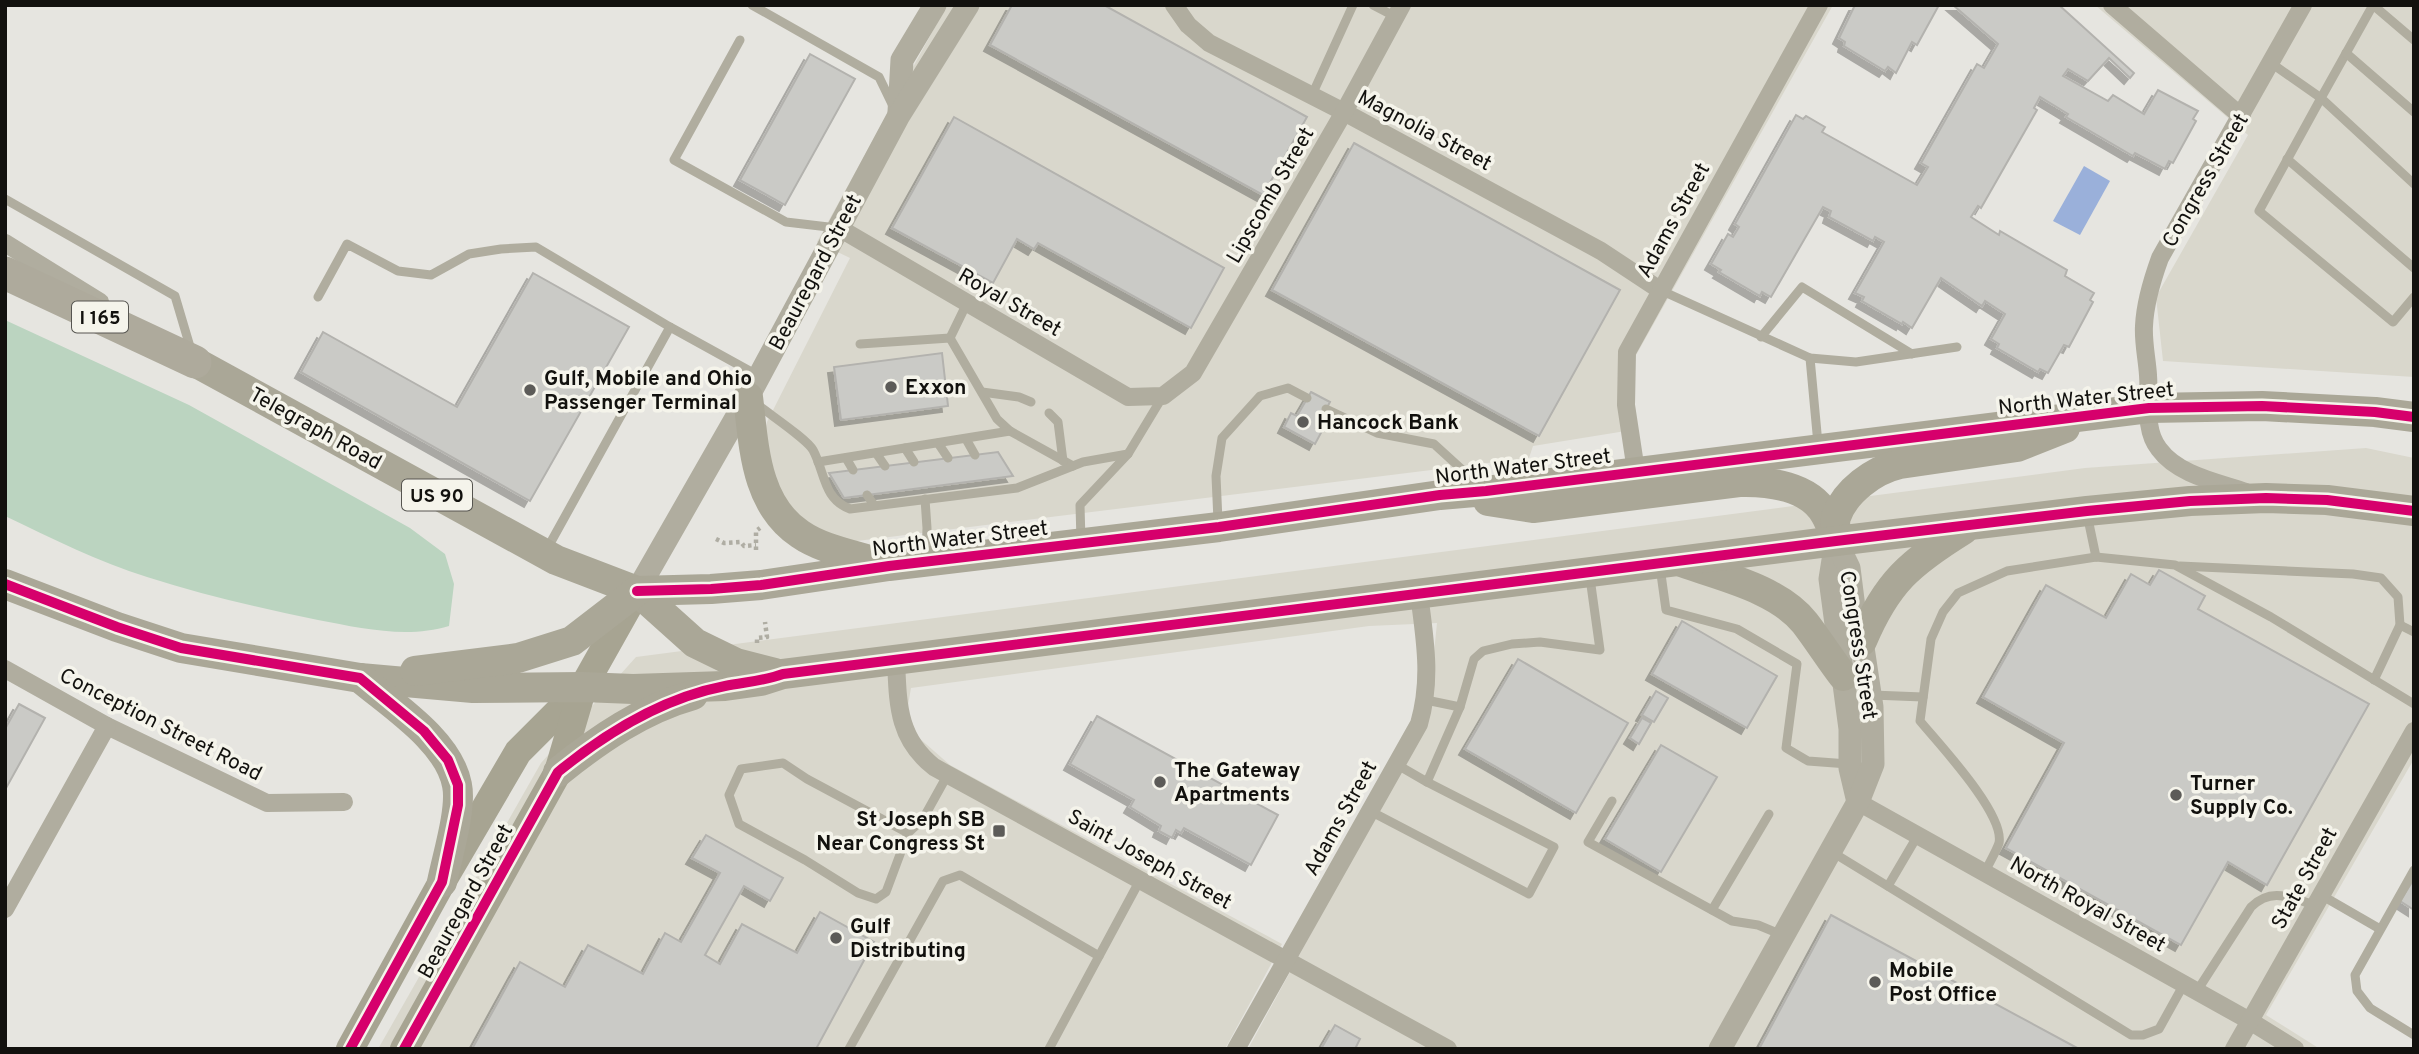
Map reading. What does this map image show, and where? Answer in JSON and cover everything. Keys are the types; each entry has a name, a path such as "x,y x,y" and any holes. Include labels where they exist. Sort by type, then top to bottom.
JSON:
{"highway":[{"name":"I 165","path":"5,273 195,362"},
{"name":"Telegraph Road","path":"195,362 556,561 638,591"},
{"path":"753,386 754,451 765,492 786,523 801,535 819,543 889,566"},
{"name":"North Water Street","path":"638,591 761,585 889,566 1219,527 1440,495 2149,408 2262,405 2414,417"},
{"path":"1836,541 1836,519 1842,506 1856,489 1882,470 1900,464 2017,447 2102,413"},
{"path":"1440,495 1533,508 1739,482 1763,482 1789,488 1815,503 1826,514 1836,541"},
{"path":"5,584 117,627 181,648 360,678 473,688 633,689 761,681 783,674 2087,511 2190,501 2266,498 2327,500 2414,511"},
{"path":"1862,640 1875,611 1897,579 1923,555 1970,526"},
{"path":"1668,562 1738,582 1786,606 1804,621 1843,676"},
{"path":"360,678 518,658 572,640 638,591 695,643 736,663 783,674"},
{"path":"360,678 424,731 448,760 457,785 458,805 442,882"},
{"path":"558,772 595,743 635,719 678,699 725,685"}],"main road":[{"name":"Beauregard Street","path":"404,1049 558,772 583,687 638,591"},
{"name":"Beauregard Street","path":"349,1049 518,752 583,687"}],"street":[{"path":"898,117 902,60 934,5"},
{"name":"Magnolia Street","path":"1174,5 1188,25 1209,43 1312,95 1601,251 1660,290"},
{"name":"Adams Street","path":"1636,471 1626,405 1627,352 1819,5"},
{"path":"2112,5 2242,117"},
{"name":"Congress Street","path":"2266,498 2194,474 2174,463 2159,450 2151,436 2143,328 2149,291 2160,258 2303,5"},
{"name":"Beauregard Street","path":"638,591 753,386 898,117 967,9"},
{"name":"Lipscomb Street","path":"1163,396 1193,373 1344,112 1399,11"},
{"name":"Royal Street","path":"838,228 1128,397 1163,396"},
{"name":"Telegraph Road","path":"5,243 195,362"},
{"name":"Congress Street","path":"1720,1049 1858,802 1873,764 1870,695 1862,640 1856,624 1849,568 1836,541"},
{"name":"Congress Street","path":"1836,541 1830,579 1850,729 1850,764 1858,802"},
{"name":"Adams Street","path":"1236,1049 1419,724 1426,700 1426,652 1419,594"},
{"name":"Saint Joseph Street","path":"895,660 899,707 905,730 920,756 948,774 1448,1049"},
{"name":"Conception Street Road","path":"5,669 107,726 267,803 344,802"},
{"path":"5,909 107,726"},
{"name":"State Street","path":"2234,1049 2414,731"},
{"name":"North Royal Street","path":"1858,802 2250,1021 2295,1049"}],"lane":[{"path":"752,5 879,77 898,117"},
{"path":"1312,95 1353,5"},
{"path":"1373,5 1399,11"},
{"path":"2414,40 2373,5 2259,211 2393,322 2414,298"},
{"path":"740,40 674,160 786,222 838,228"},
{"path":"2346,54 2414,112"},
{"path":"2271,63 2320,98 2414,184"},
{"path":"2287,159 2414,268"},
{"path":"5,199 175,296 195,362"},
{"path":"318,297 348,244 398,271 432,275 469,254 500,248 536,247 670,327 753,386 812,447 828,490 837,504 849,509 1017,488 1073,466 1128,454"},
{"path":"1761,337 1802,287 1912,354"},
{"path":"1660,290 1810,358 1856,362 1957,347"},
{"path":"950,338 967,303"},
{"path":"544,554 670,327"},
{"path":"860,344 950,338"},
{"path":"950,338 997,419 1010,431 1073,466"},
{"path":"1810,358 1818,449"},
{"path":"1219,527 1216,476 1222,438 1260,396 1287,388 1307,398"},
{"path":"982,392 1019,397 1031,402"},
{"path":"1081,542 1080,505 1128,454 1163,396"},
{"path":"1326,408 1377,433 1434,444 1486,491"},
{"path":"1049,413 1058,422 1063,461"},
{"path":"818,462 1010,431"},
{"path":"966,439 975,455"},
{"path":"938,443 948,458"},
{"path":"905,448 914,462"},
{"path":"876,453 885,466"},
{"path":"846,458 853,470"},
{"path":"990,479 998,490"},
{"path":"961,482 969,494"},
{"path":"928,487 937,498"},
{"path":"901,490 909,501"},
{"path":"867,495 874,505"},
{"path":"925,499 928,528 925,562"},
{"path":"2087,511 2095,557"},
{"path":"1984,872 1999,842 1996,823 1985,801 1920,721 1931,639 1943,612 1958,593 2007,571 2095,557 2175,565 2353,574 2381,578 2398,597 2400,625 2374,680"},
{"path":"1668,562 1666,610 1737,629 1797,664 1786,748 1808,761 1850,764"},
{"path":"2175,565 2271,617 2414,704"},
{"path":"1427,782 1460,707 1474,660 1483,651 1512,644 1540,642 1600,650 1590,573"},
{"path":"2400,625 2414,632"},
{"path":"1870,695 1923,697"},
{"path":"1426,700 1460,707"},
{"path":"908,833 807,779 783,763 741,769 729,795 739,824 858,893 876,899 886,892 908,833 923,819 948,774"},
{"path":"1370,811 1529,894 1555,846 1396,764"},
{"path":"1612,801 1588,842 1732,921 1758,925 1783,936"},
{"path":"1712,910 1769,814"},
{"path":"1888,886 1918,835"},
{"path":"1830,851 2131,1035 2143,1035 2159,1029 2251,906 2261,897 2274,894 2318,900 2380,929"},
{"path":"2414,870 2355,975 2357,991 2370,1008 2414,1035"},
{"path":"849,1049 943,881 960,875 1099,956"},
{"path":"1049,1049 1140,880"}],"path":[{"path":"716,539 724,543 741,542 744,546 756,547 756,531 765,525"},
{"path":"758,648 757,638 766,637 765,622"}],"shaded area":[{"path":"947,5 1833,5 1635,357 1632,408 1638,429 1533,446 1529,458 857,541 835,540 797,520 779,501 762,445 767,422 850,258 817,242"},
{"path":"2095,5 2414,5 2414,377 2163,361 2156,297 2248,135"},
{"path":"2366,448 2414,458 2414,759 2266,1015 2320,1049 1248,1049 1427,721 1437,623 1369,626 911,688 907,711 918,737 950,765 1282,944 1225,1049 378,1049 541,763 636,657 2085,468"}],"green space":[{"path":"5,320 189,405 410,528 445,554 454,584 449,626 417,632 384,631 232,601 129,571 5,516"}],"water":[{"path":"2084,166 2110,181 2080,235 2053,221"}],"building":[{"path":"1012,5 1104,5 1307,117 1263,195 990,45"},
{"path":"1855,5 1939,5 1917,45 1912,42 1896,73 1888,67 1885,71 1844,46 1845,42 1839,38"},
{"path":"1953,5 2059,5 2134,73 2130,78 2109,58 2088,81 2068,69 2063,76 2108,101 2113,95 2144,114 2158,90 2198,111 2193,119 2196,121 2173,163 2169,161 2165,169 2135,153 2133,156 2066,117 2068,114 2040,97 2034,108 2037,110 1981,208 1978,206 1971,217 1999,235 2000,231 2067,270 2065,276 2094,293 2090,300 2093,302 2069,347 2064,345 2048,373 2040,369 2038,372 1997,348 1999,344 1991,339 2005,314 1985,301 1982,306 1941,278 1912,328 1862,301 1864,297 1855,293 1884,242 1875,237 1873,241 1829,217 1831,211 1823,207 1771,297 1762,292 1760,296 1719,272 1721,270 1711,264 1728,234 1733,237 1739,227 1735,224 1796,115 1803,119 1806,116 1825,127 1822,132 1917,185 1928,167 1921,163 1977,64 1984,68 1998,44"},
{"path":"810,54 855,79 785,205 740,180"},
{"path":"954,117 1224,268 1191,328 1038,243 1034,249 1017,239 993,283 892,228"},
{"path":"1354,143 1620,290 1539,436 1272,290"},
{"name":"Gulf, Mobile and Ohio Passenger Terminal","path":"533,273 629,327 530,501 301,372 323,332 457,407"},
{"name":"Exxon","path":"942,353 948,406 841,420 834,367"},
{"name":"Hancock Bank","path":"1311,392 1330,402 1316,428 1322,431 1315,444 1284,427 1291,413 1297,416"},
{"name":"Exxon","path":"998,452 1013,476 844,498 829,473"},
{"name":"Turner Supply Co.","path":"2159,570 2205,596 2198,609 2369,704 2267,885 2228,862 2181,945 2006,848 2064,743 1983,697 2046,585 2106,618 2131,574 2150,585"},
{"path":"1682,621 1777,676 1747,728 1652,674"},
{"path":"1518,659 1628,723 1576,813 1465,749"},
{"path":"1656,691 1668,698 1654,722 1642,715"},
{"path":"19,704 45,718 5,790 5,729"},
{"name":"The Gateway Apartments","path":"1097,716 1278,815 1251,865 1184,828 1181,833 1176,830 1172,838 1159,831 1161,826 1130,807 1134,800 1070,764"},
{"path":"1642,718 1651,723 1639,744 1630,738"},
{"path":"1661,745 1717,777 1661,872 1605,839"},
{"name":"Gulf Distributing","path":"706,835 783,878 770,901 744,886 705,955 720,964 742,924 797,953 820,912 874,942 816,1049 472,1049 520,962 565,987 588,945 643,974 665,933 681,942 720,873 692,858"},
{"path":"2414,879 2414,910 2400,901"},
{"name":"Mobile Post Office","path":"1831,915 2079,1049 1759,1049"},
{"path":"1335,1025 1360,1039 1355,1049 1321,1049"}],"cycle path":[{"path":"637,591 761,585 889,566 1219,527 1440,495 2149,408 2262,406 2375,412 2414,417"},
{"path":"404,1049 558,772 596,743 636,718 702,692 783,674 2087,511 2190,501 2266,498 2327,500 2414,511"},
{"path":"5,584 117,627 181,648 360,678 424,731 448,760 458,785 458,805 442,882 350,1049"}],"place":[{"name":"Exxon","path":"891,387"},
{"name":"Gulf, Mobile and Ohio Passenger Terminal","path":"530,390"},
{"name":"Hancock Bank","path":"1303,422"},
{"name":"The Gateway Apartments","path":"1160,782"},
{"name":"Turner Supply Co.","path":"2176,795"},
{"name":"St Joseph SB Near Congress St","path":"999,831"},
{"name":"Gulf Distributing","path":"836,938"},
{"name":"Mobile Post Office","path":"1875,982"}]}
